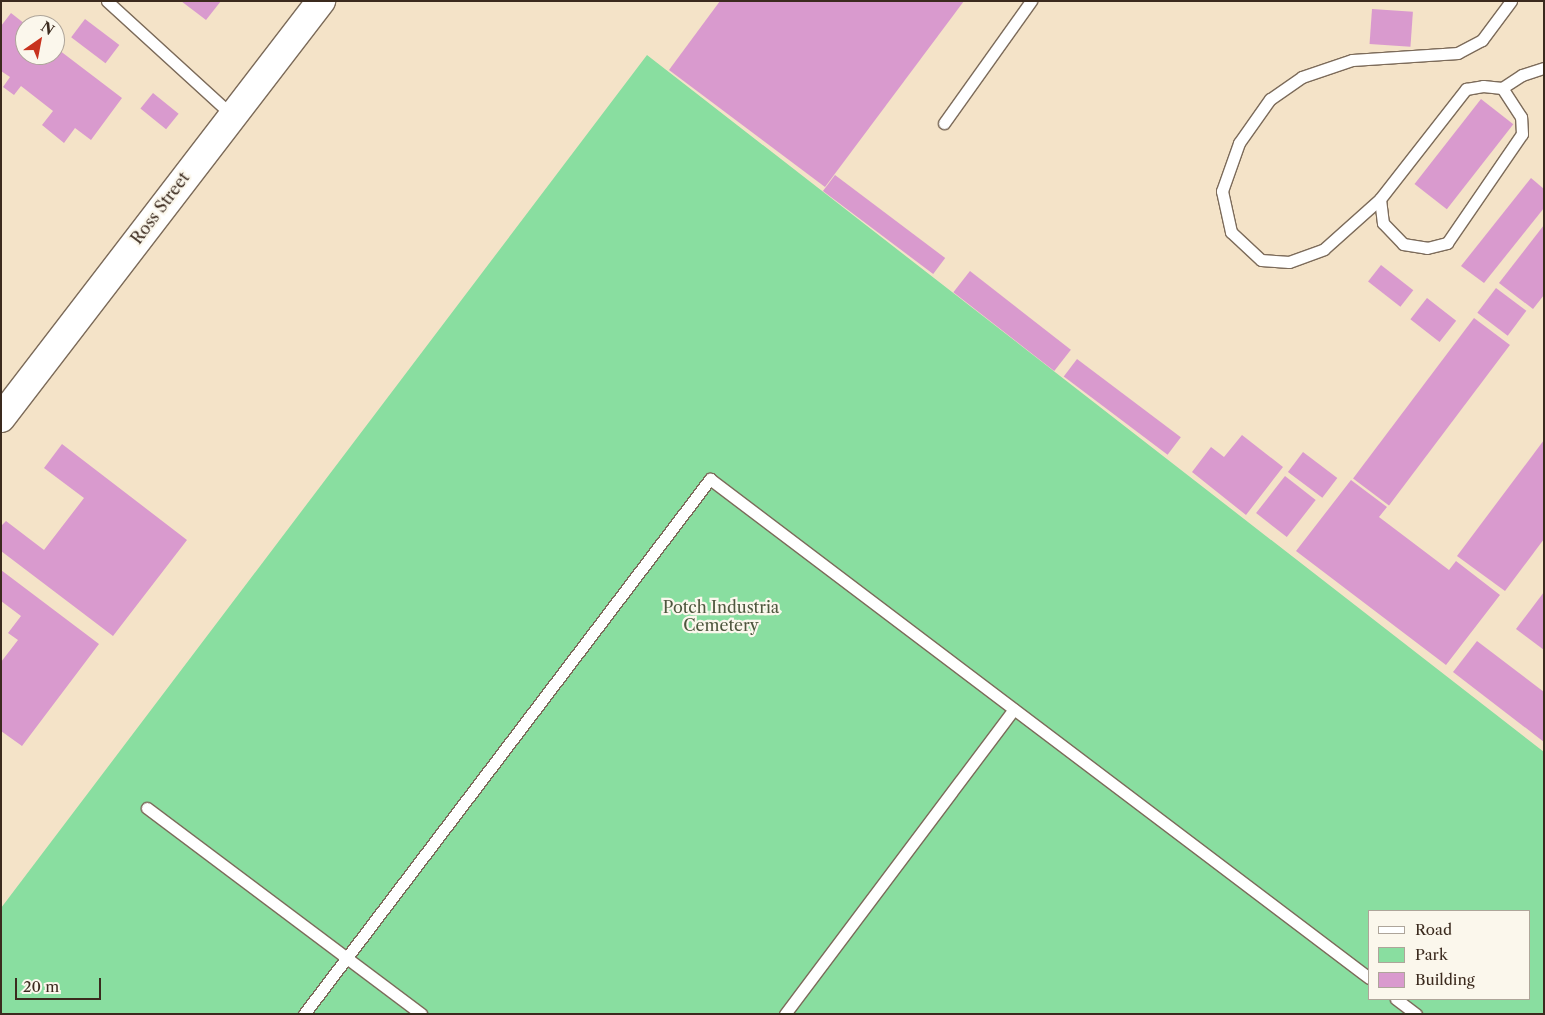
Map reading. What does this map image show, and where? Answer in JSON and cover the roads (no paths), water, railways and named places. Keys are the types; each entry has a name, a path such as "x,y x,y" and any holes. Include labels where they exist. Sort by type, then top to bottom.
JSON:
{"street":[{"name":"Ross Street","path":"1,418 321,1"}],"lane":[{"path":"107,1 232,115"},
{"path":"944,123 1031,1"},
{"path":"1510,1 1482,40 1458,53 1352,60 1302,77 1270,99 1239,143 1222,191 1231,232 1261,260 1289,262 1324,249 1380,199 1466,89 1483,86 1502,88 1522,75 1544,68"},
{"path":"1380,199 1383,223 1403,244 1427,248 1447,242 1522,134 1522,117 1502,88"},
{"path":"304,1014 710,479 1368,977"},
{"path":"785,1014 1014,709"},
{"path":"147,808 421,1014"},
{"path":"1397,1000 1416,1014"}],"park label":[{"name":"Potch Industria Cemetery","path":"721,616"}]}
